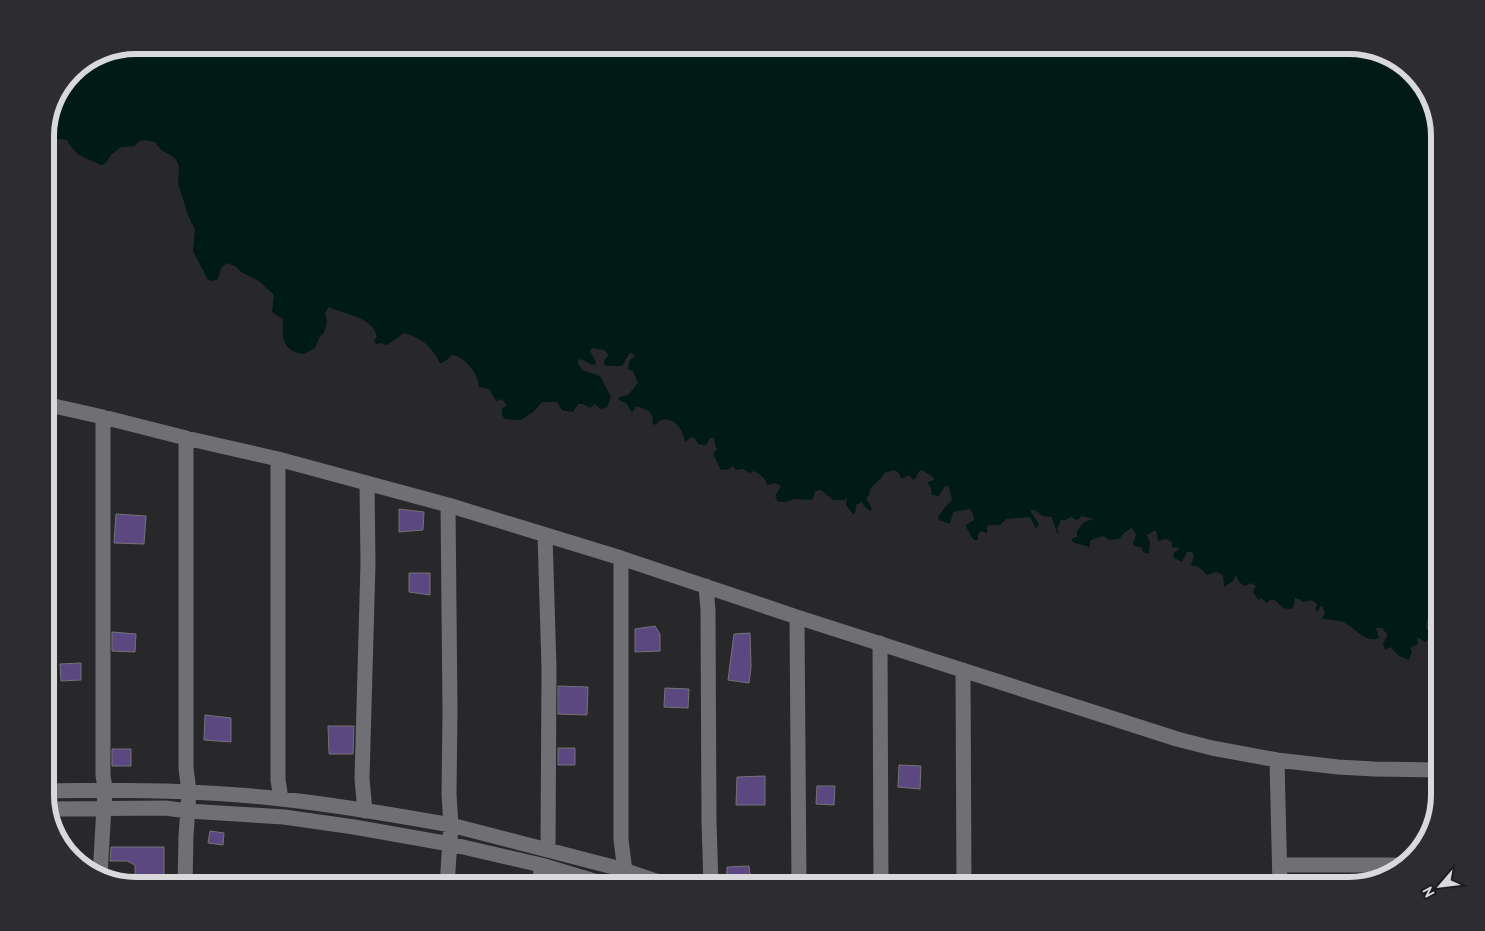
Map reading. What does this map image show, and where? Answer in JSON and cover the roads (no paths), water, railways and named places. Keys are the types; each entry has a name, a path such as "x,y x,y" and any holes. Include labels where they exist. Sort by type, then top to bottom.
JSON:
{"street":[{"path":"54,406 278,459 448,505 621,558 1177,739 1212,748 1277,760 1338,768 1431,770"},
{"path":"100,869 105,789 103,774 103,417"},
{"path":"185,877 189,792 186,768 186,438"},
{"path":"278,459 278,780 281,799"},
{"path":"365,811 362,779 368,563 367,484"},
{"path":"448,505 449,794 451,825 448,877"},
{"path":"545,535 549,668 548,850"},
{"path":"621,558 621,840 625,871"},
{"path":"706,586 708,610 711,877"},
{"path":"798,617 799,877"},
{"path":"880,643 881,877"},
{"path":"963,670 964,877"},
{"path":"1277,760 1280,877"},
{"path":"54,791 105,789 189,792 281,799 365,811 451,825 643,877"},
{"path":"55,809 165,808 284,818 383,831 450,844 540,865 581,877"},
{"path":"540,865 540,877"},
{"path":"1280,865 1392,865"}]}
